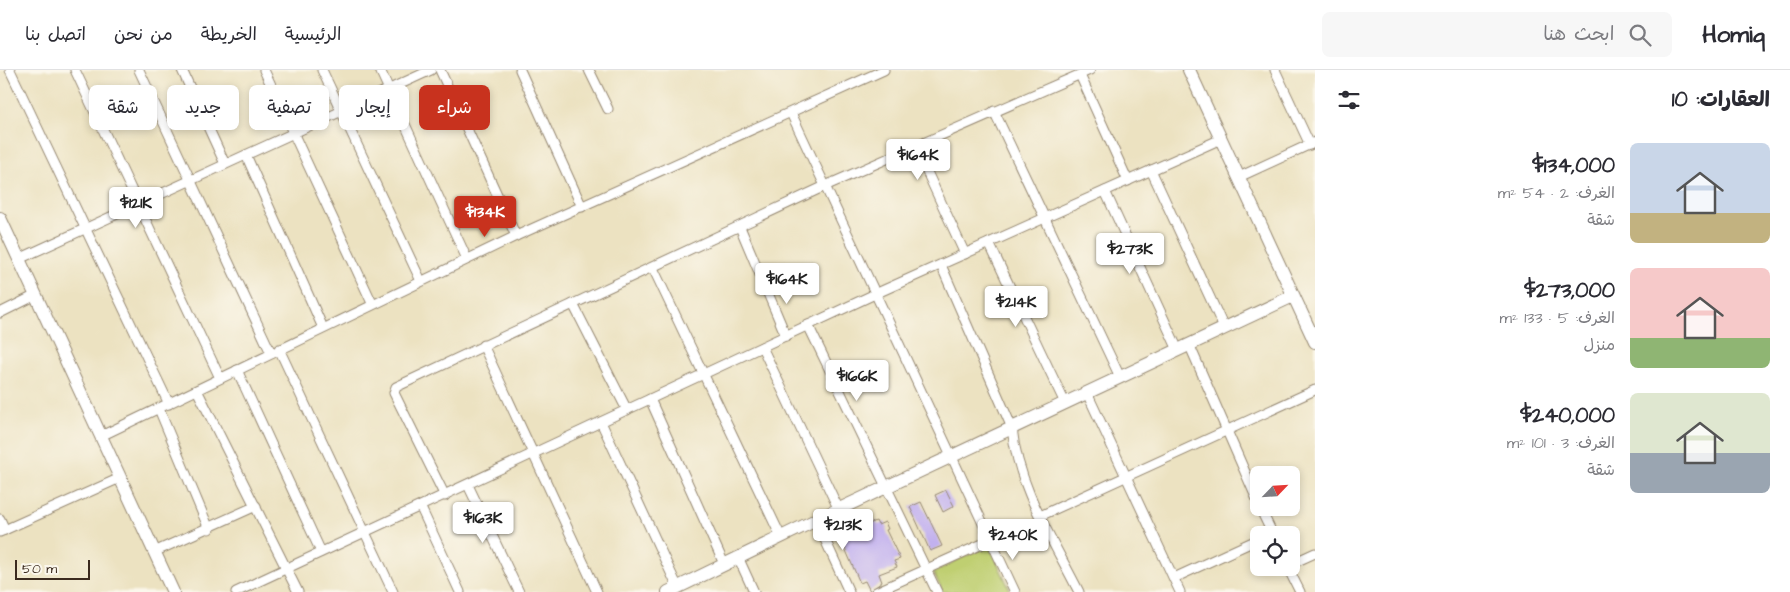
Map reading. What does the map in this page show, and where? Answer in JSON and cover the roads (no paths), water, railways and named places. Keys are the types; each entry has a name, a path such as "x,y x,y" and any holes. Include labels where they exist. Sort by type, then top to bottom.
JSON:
{"street":[{"path":"10,70 169,404"},
{"path":"75,70 220,378"},
{"path":"139,70 191,181 393,592"},
{"path":"264,70 372,303"},
{"path":"322,70 339,105"},
{"path":"380,70 387,85"},
{"path":"398,85 431,70"},
{"path":"440,70 516,236"},
{"path":"520,70 582,206"},
{"path":"589,70 608,109"},
{"path":"100,436 159,409 372,303 884,70"},
{"path":"445,496 394,389 483,345 653,268 825,186 1090,70"},
{"path":"1190,70 1315,342"},
{"path":"1239,177 1314,143 1275,70"},
{"path":"185,71 225,164"},
{"path":"1080,75 1128,181"},
{"path":"994,111 1120,377"},
{"path":"19,259 191,181 292,132 339,112"},
{"path":"790,113 1015,592"},
{"path":"351,130 421,281"},
{"path":"408,130 467,260"},
{"path":"236,592 421,508 875,294 1221,139"},
{"path":"915,146 966,254"},
{"path":"246,155 323,328"},
{"path":"1151,170 1224,328"},
{"path":"1105,191 1183,347 1216,402 1225,431 1250,485"},
{"path":"0,218 172,592"},
{"path":"740,227 786,336"},
{"path":"989,243 1065,403"},
{"path":"941,265 1012,428 1019,469 1040,516 1079,592"},
{"path":"653,268 781,537"},
{"path":"0,312 36,295"},
{"path":"601,422 673,590 816,520 1293,296"},
{"path":"573,304 627,410"},
{"path":"808,325 885,488 937,592"},
{"path":"483,345 597,592"},
{"path":"762,347 839,510"},
{"path":"237,370 321,552"},
{"path":"197,390 298,592"},
{"path":"1040,516 1315,390"},
{"path":"1087,393 1180,592"},
{"path":"650,399 724,564"},
{"path":"159,409 209,528"},
{"path":"0,519 2,531 120,478"},
{"path":"468,485 519,592"},
{"path":"154,552 256,506"},
{"path":"421,508 460,592"},
{"path":"816,520 848,592"},
{"path":"876,592 991,540"},
{"path":"1174,578 1250,543"},
{"path":"1300,560 1315,553"},
{"path":"738,557 754,592"},
{"path":"1292,576 1300,592"}]}
